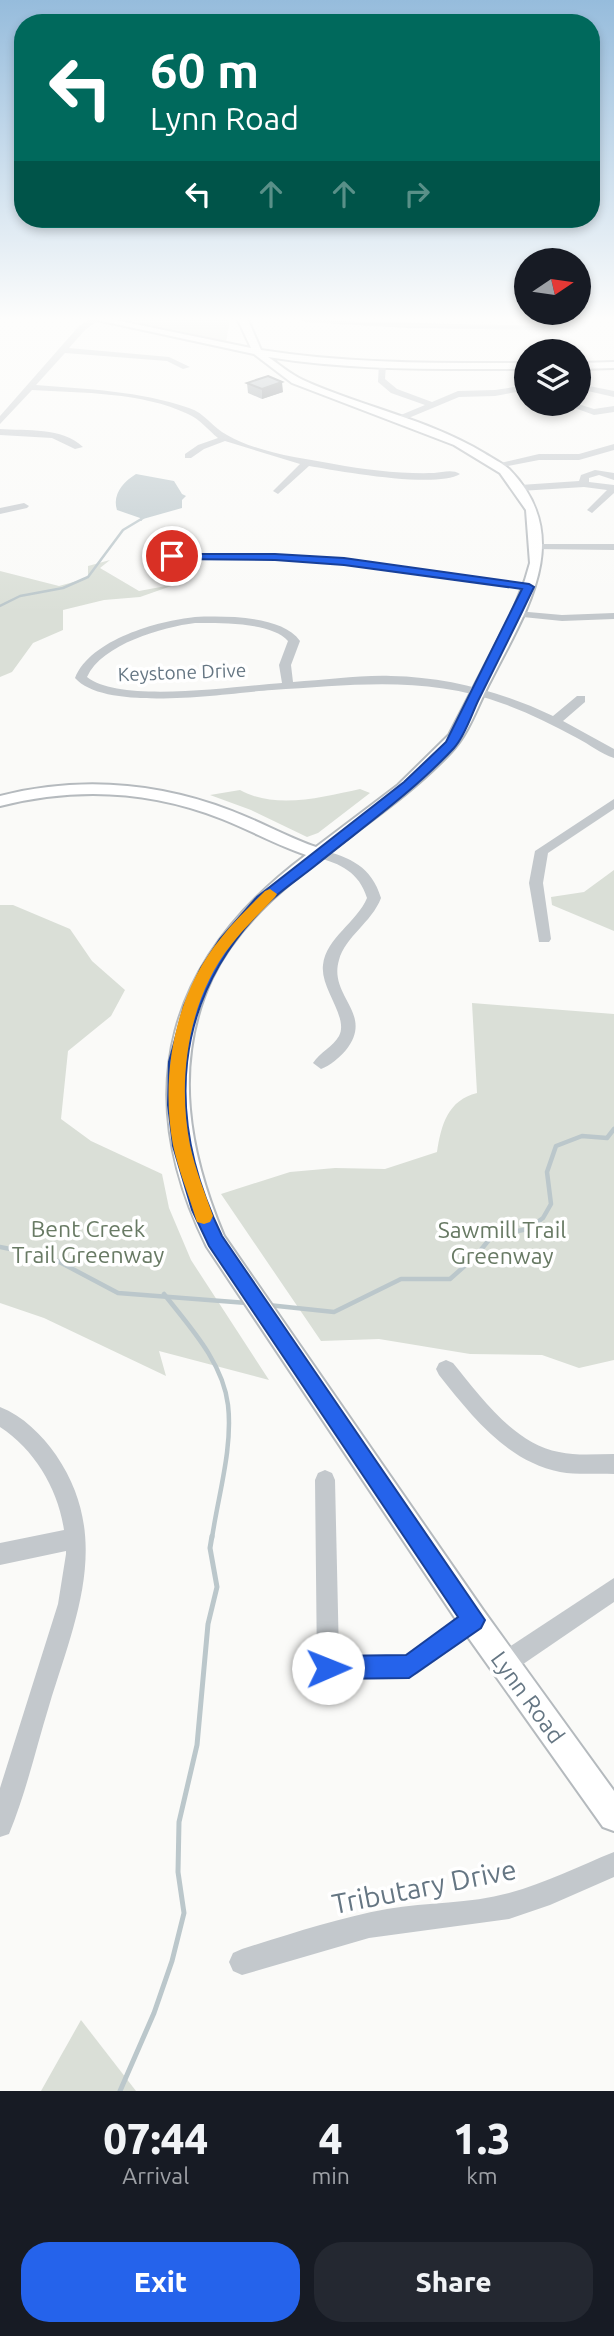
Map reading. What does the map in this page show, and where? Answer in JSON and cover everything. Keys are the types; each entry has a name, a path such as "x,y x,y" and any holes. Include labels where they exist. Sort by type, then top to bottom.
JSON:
{"main road":[{"name":"Lynn Road","path":"395,418 462,444 497,465 520,488 534,513 538,547 529,587 452,743 409,785 262,900 225,942 208,968 191,1006 177,1062 177,1105 182,1146 201,1210 215,1241 473,1620 614,1816"},
{"path":"0,801 29,793 66,788 120,789 152,794 210,808 292,846 321,854"}],"street":[{"path":"202,418 225,438 308,461 410,477 455,474"},
{"path":"0,432 55,437 73,442 78,447"},
{"path":"188,456 201,447 225,438"},
{"path":"497,465 539,457 579,457 614,447"},
{"path":"278,491 308,461"},
{"path":"584,484 584,477 589,473 608,473 614,477"},
{"path":"520,488 584,484 614,488"},
{"path":"592,510 614,488"},
{"path":"0,511 24,506"},
{"path":"538,547 614,547"},
{"path":"172,556 275,557 344,562 529,587"},
{"path":"517,614 562,618 614,616"},
{"name":"Keystone Drive","path":"288,685 285,665 298,635 235,621 174,622 140,631 114,645 76,679 96,689 124,694 407,679 504,697 556,720 614,754"},
{"path":"556,720 581,699"},
{"path":"544,939 536,879 537,860 542,851 614,803"},
{"path":"321,854 356,866 369,882 374,898 365,918 336,949 330,963 331,979 351,1024 348,1038 321,1063"},
{"path":"446,1369 485,1416 527,1449 556,1462 614,1464"},
{"path":"0,1416 24,1434 48,1461 67,1493 76,1538 74,1575 62,1623 0,1825"},
{"path":"325,1479 328,1668 409,1666 473,1620"},
{"path":"0,1554 76,1538"},
{"path":"505,1663 614,1589"},
{"name":"Tributary Drive","path":"242,1962 304,1942 387,1922 475,1913 509,1906 566,1887 614,1864"}],"green space":[{"path":"110,560 100,568 139,591 177,584 140,597 104,600 63,610 63,630 33,643 12,672 0,677 0,571 59,586 88,578 88,566"},
{"path":"360,789 370,793 318,833 307,837 251,810 210,795 240,790 254,796 284,801"},
{"path":"614,870 614,931 552,905 551,897 584,892"},
{"name":"Bent Creek Trail Greenway","path":"0,905 13,905 70,929 92,961 125,990 111,1016 68,1051 61,1119 91,1141 162,1174 169,1208 191,1260 269,1380 159,1351 166,1376 44,1318 0,1303"},
{"name":"Sawmill Trail Greenway","path":"472,1003 614,1014 614,1360 579,1368 542,1355 470,1354 379,1339 321,1341 221,1194 290,1172 335,1168 385,1169 437,1152 448,1115 459,1101 477,1093"},
{"path":"81,2020 136,2091 41,2091"}],"shaded area":[{"path":"136,474 174,481 186,496 182,500 182,508 143,519 117,510 116,499 120,489"}],"waterway":[{"path":"141,519 142,515"},
{"path":"0,606 20,596 63,588 88,577 123,530 141,519"},
{"path":"268,1305 334,1312 401,1279 450,1279 476,1256 492,1236 528,1229 543,1218 551,1204 547,1172 556,1146 582,1136 607,1138 614,1129"},
{"path":"0,1247 50,1257 118,1293 166,1297"},
{"path":"166,1297 247,1303"},
{"path":"166,1297 204,1345 225,1389 229,1421 227,1455 212,1538"},
{"path":"120,2091 154,2013 172,1961 184,1913 178,1872 179,1822 197,1745 208,1624 217,1587 210,1548 212,1536"}],"slow traffic":[{"path":"204,1216 182,1146 177,1105 177,1062 191,1006 208,968 225,942 270,894"}],"route":[{"path":"172,556 275,557 344,562 529,587 452,743 409,785 262,900 225,942 208,968 191,1006 177,1062 177,1105 182,1146 201,1210 215,1241 473,1620 409,1666 328,1668"}]}
